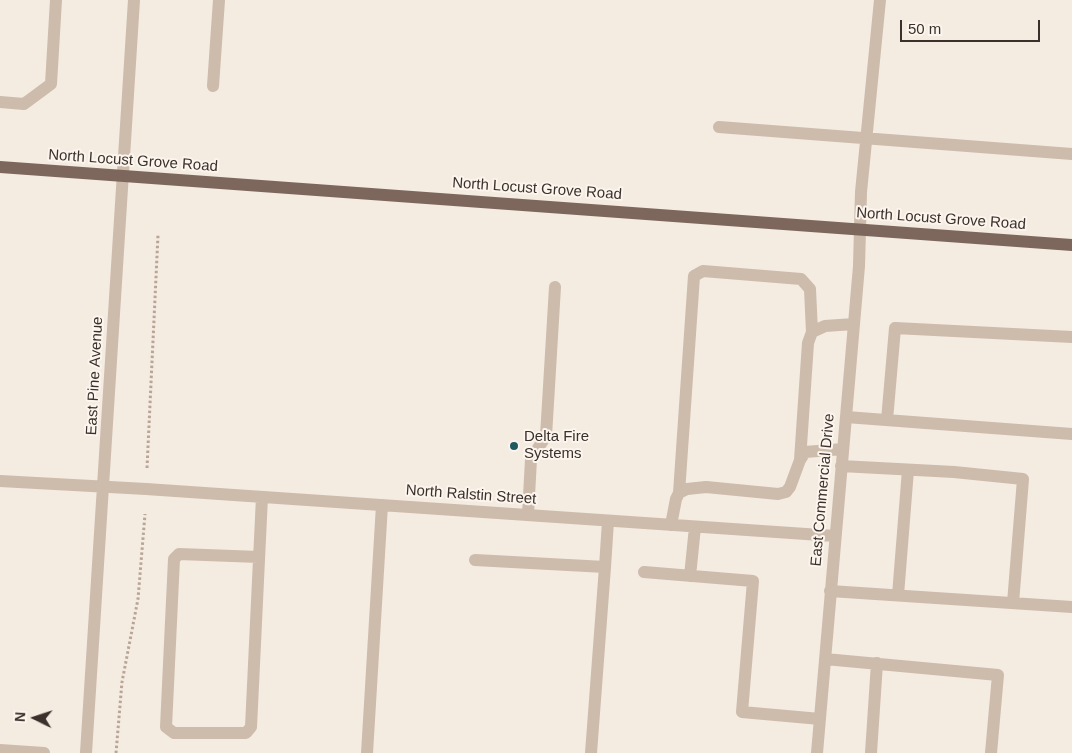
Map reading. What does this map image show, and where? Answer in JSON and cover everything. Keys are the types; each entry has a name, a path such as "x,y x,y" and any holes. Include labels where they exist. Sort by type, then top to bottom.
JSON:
{"main road":[{"name":"North Locust Grove Road","path":"0,168 1072,245"}],"street":[{"path":"0,102 24,104 51,84 56,0"},
{"name":"East Pine Avenue","path":"86,753 134,0"},
{"path":"213,86 219,0"},
{"name":"East Commercial Drive","path":"818,753 830,591 860,266 861,192 880,0"},
{"path":"719,127 866,140 1072,154"},
{"path":"671,525 679,493 694,276 703,271 801,279 810,289 812,332 808,343 800,460"},
{"path":"528,515 531,459 546,436 555,286"},
{"path":"812,332 825,326 854,324"},
{"path":"887,420 895,328 1072,337"},
{"path":"846,417 1072,434"},
{"path":"679,493 693,488 706,487 778,494 786,492 805,452 843,450"},
{"path":"841,466 954,472 1023,479 1013,603"},
{"path":"898,596 908,470"},
{"name":"North Ralstin Street","path":"0,481 104,486 835,536"},
{"path":"259,557 179,554 174,559 166,727 174,733 246,733 251,726 262,497"},
{"path":"367,753 382,505"},
{"path":"591,753 608,521"},
{"path":"690,576 695,527"},
{"path":"475,560 604,567"},
{"path":"644,572 752,581 742,712 820,719"},
{"path":"830,591 1072,607"},
{"path":"825,659 998,676 991,753"},
{"path":"871,753 877,663"},
{"path":"0,750 44,753"}],"path":[{"path":"147,468 158,235"},
{"path":"116,753 122,682 138,599 145,514"}],"place":[{"name":"Delta Fire Systems","path":"514,446"}]}
